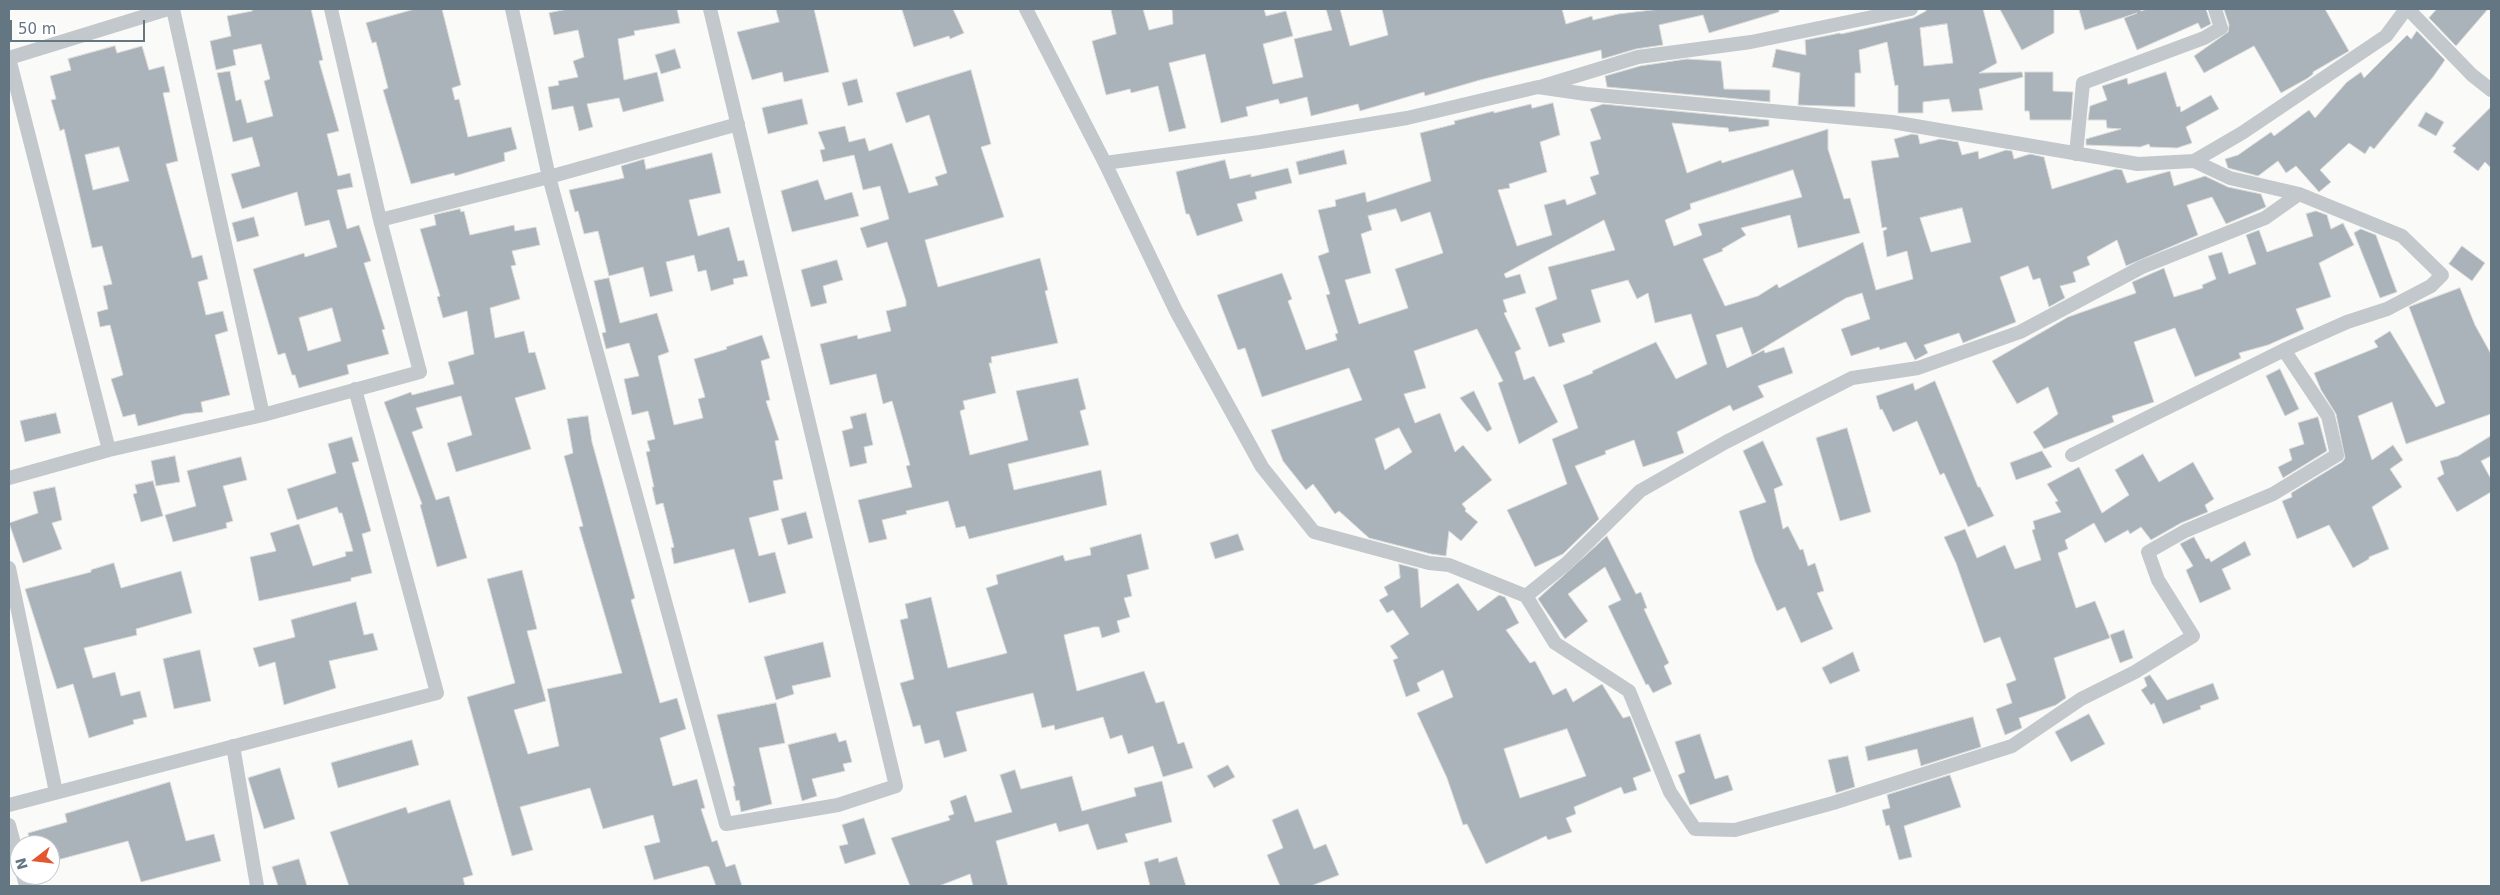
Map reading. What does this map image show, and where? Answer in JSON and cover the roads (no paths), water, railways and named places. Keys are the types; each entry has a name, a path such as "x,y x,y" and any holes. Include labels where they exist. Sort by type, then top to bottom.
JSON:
{"street":[{"path":"109,450 9,58 145,12 168,9"},
{"path":"173,9 264,415"},
{"path":"9,478 109,450 264,415 420,372 380,220 331,9"},
{"path":"512,9 549,177 726,824 838,805 896,786 710,9"},
{"path":"1026,9 1105,163 1176,311 1262,467 1314,532 1429,563 1449,565 1526,596 1555,643 1629,692 1670,792 1695,829 1735,830 1833,803 2012,746 2081,699 2135,672 2193,636 2158,580 2148,552 2185,531 2273,494 2337,455 2328,416 2284,350"},
{"path":"1105,163 1260,142 1407,118 1538,87 1638,58 1751,42 1911,9"},
{"path":"2076,154 2083,83 2204,38 2222,28 2214,9"},
{"path":"1538,87 1586,94 1892,122 2138,164 2194,161 2242,134 2386,36 2407,9 2472,75 2491,90"},
{"path":"380,220 549,177 738,124"},
{"path":"2072,455 2284,350 2347,322 2386,309 2431,286 2442,275 2402,236 2299,194 2230,178 2194,161"},
{"path":"1526,596 1567,563 1640,491 1726,442 1852,378 1918,368 2020,332 2142,267 2265,218 2299,194"},
{"path":"9,805 437,693 355,389"},
{"path":"9,568 56,792"},
{"path":"233,746 257,886"}]}
